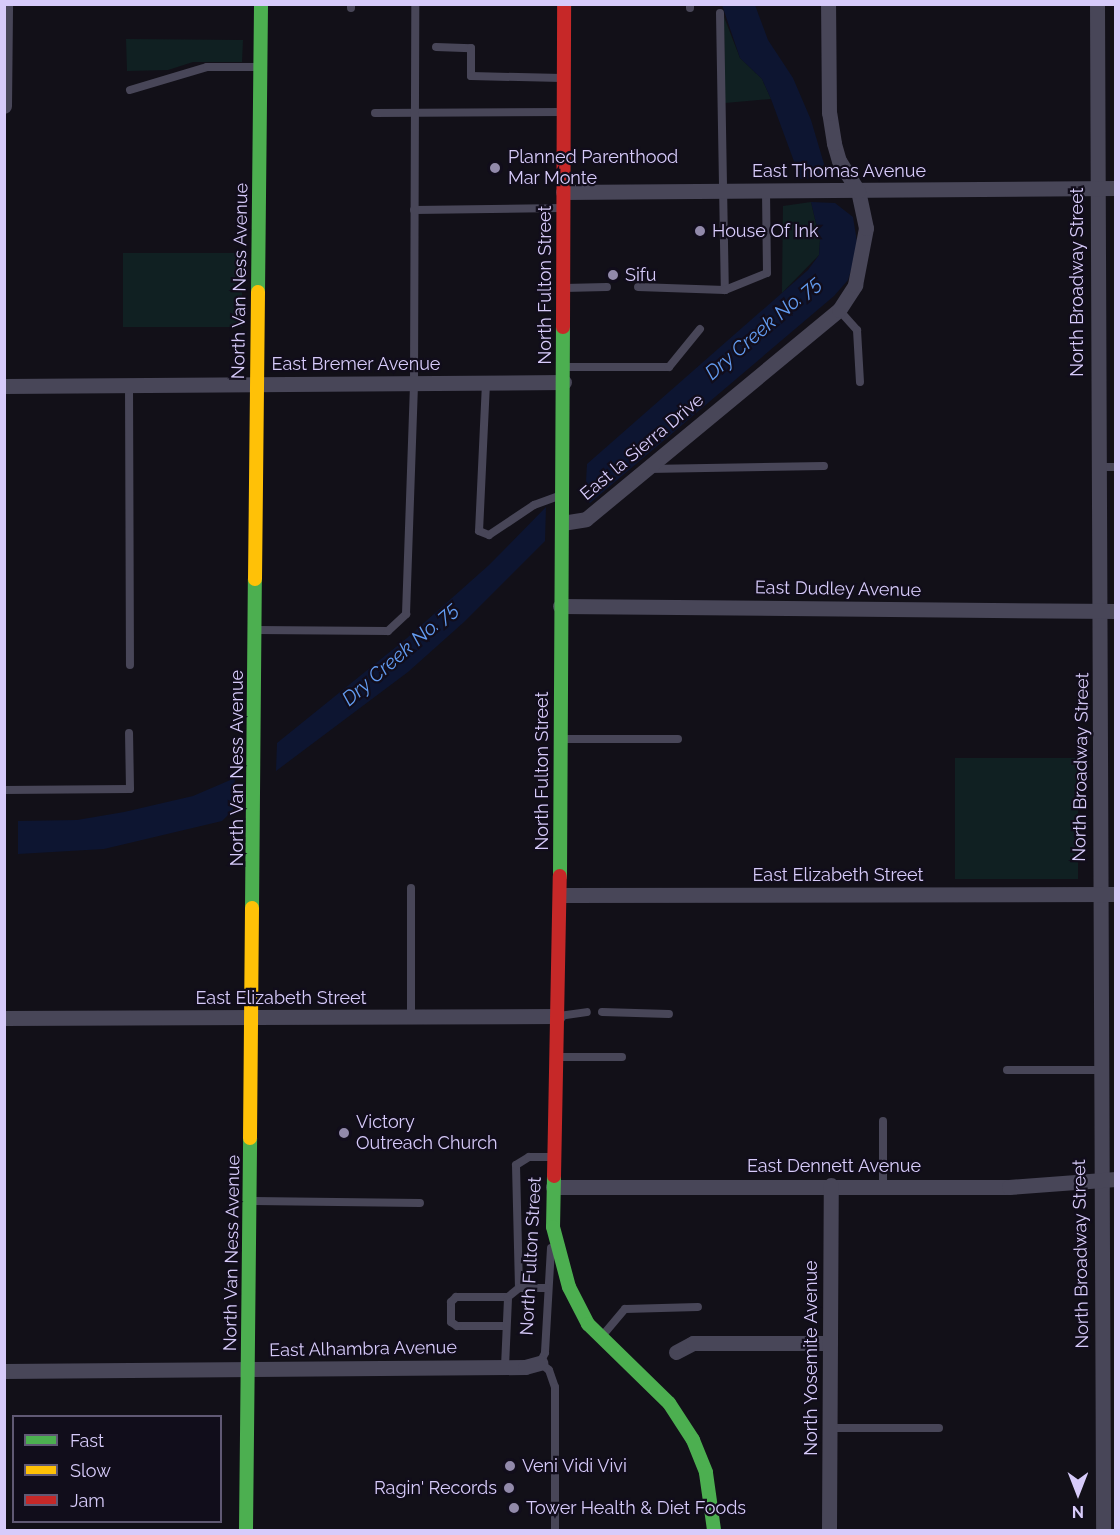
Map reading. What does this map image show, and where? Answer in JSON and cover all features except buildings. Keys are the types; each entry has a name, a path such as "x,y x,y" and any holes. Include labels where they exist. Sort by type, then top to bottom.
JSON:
{"main road":[{"name":"North Van Ness Avenue","path":"246,1530 253,1018 254,630 261,4"},
{"name":"North Fulton Street","path":"553,1227 560,895 564,4"},
{"path":"553,1227 575,1304 600,1338 660,1393 686,1427 706,1473 714,1530"}],"street":[{"path":"4,105 5,4"},
{"path":"828,4 829,113 839,161 858,191"},
{"name":"North Broadway Street","path":"1097,4 1097,467 1109,611 1099,894 1099,1182 1109,1498 1103,1530"},
{"name":"East Thomas Avenue","path":"563,192 1116,188"},
{"name":"East la Sierra Drive","path":"562,521 586,519 839,310 855,285 864,247 866,228 858,191"},
{"name":"East Bremer Avenue","path":"4,386 564,382"},
{"name":"East Dudley Avenue","path":"560,606 1109,611"},
{"name":"East Elizabeth Street","path":"560,895 1116,894"},
{"name":"East Elizabeth Street","path":"4,1018 558,1016"},
{"name":"East Dennett Avenue","path":"553,1187 1009,1186 1099,1182 1116,1179"},
{"name":"North Yosemite Avenue","path":"829,1530 831,1185"},
{"path":"676,1352 693,1343 830,1343"},
{"name":"East Alhambra Avenue","path":"4,1371 505,1367 540,1364"}],"lane":[{"path":"254,630 388,631 400,623 406,614 414,383 415,4"},
{"path":"720,13 725,290"},
{"path":"436,47 471,48 471,76 564,78"},
{"path":"130,90 207,67 260,68"},
{"path":"375,113 563,112"},
{"path":"638,287 725,290 767,273 766,191"},
{"path":"414,210 563,208"},
{"path":"562,288 607,287"},
{"path":"839,310 857,330 860,382"},
{"path":"564,367 669,367 700,328"},
{"path":"486,383 479,531 489,535 534,505 561,495"},
{"path":"129,385 130,666"},
{"path":"644,469 824,466"},
{"path":"1097,467 1116,467"},
{"path":"4,790 130,789 129,733"},
{"path":"560,739 678,739"},
{"path":"411,888 411,1016"},
{"path":"558,1016 588,1012"},
{"path":"602,1012 669,1014"},
{"path":"556,1058 622,1057"},
{"path":"1007,1070 1099,1070"},
{"path":"883,1121 883,1186"},
{"path":"519,1288 516,1165 529,1157 554,1157"},
{"path":"251,1201 420,1203"},
{"name":"North Fulton Street","path":"540,1364 545,1353 546,1288 553,1227"},
{"path":"506,1326 457,1326 452,1322 451,1302 456,1297 508,1297 519,1288 546,1288"},
{"path":"505,1367 508,1297"},
{"path":"600,1338 625,1309 698,1307"},
{"path":"540,1364 549,1370 555,1385 555,1530"},
{"path":"830,1428 939,1428"}],"shaded area":[{"path":"724,17 740,58 762,79 771,99 725,103"},
{"path":"126,39 243,40 242,62 193,62 168,70 127,71"},
{"path":"811,202 820,240 819,255 782,293 783,206"},
{"path":"123,253 242,253 242,327 123,327"},
{"path":"955,758 1078,758 1078,879 955,879"}],"water":[{"path":"722,5 755,5 768,40 793,78 811,120 827,174 822,179 801,179 762,79 740,58"},
{"name":"Dry Creek No. 75","path":"811,202 835,203 853,217 858,248 848,280 834,296 590,503 585,499 587,464 808,270 819,255 820,240"},
{"name":"Dry Creek No. 75","path":"546,507 545,541 464,622 408,672 276,771 277,743 407,638 489,565"},
{"path":"235,778 233,810 222,821 104,849 18,854 18,821 77,820 124,812 193,796"}],"traffic: fast":[{"path":"258,292 261,4"},
{"path":"560,876 563,327"},
{"path":"252,908 255,579"},
{"path":"246,1530 250,1138"},
{"path":"554,1176 553,1227 569,1287 588,1324 669,1403 693,1440 706,1473 714,1530"}],"traffic: slow":[{"path":"255,579 258,292"},
{"path":"250,1138 252,908"}],"traffic: jam":[{"path":"563,327 564,4"},
{"path":"554,1176 560,876"}],"place":[{"name":"Planned Parenthood Mar Monte","path":"495,168"},
{"name":"House Of Ink","path":"700,231"},
{"name":"Sifu","path":"613,275"},
{"name":"Victory Outreach Church","path":"344,1133"},
{"name":"Veni Vidi Vivi","path":"510,1466"},
{"name":"Ragin' Records","path":"509,1488"},
{"name":"Tower Health & Diet Foods","path":"514,1508"}]}
